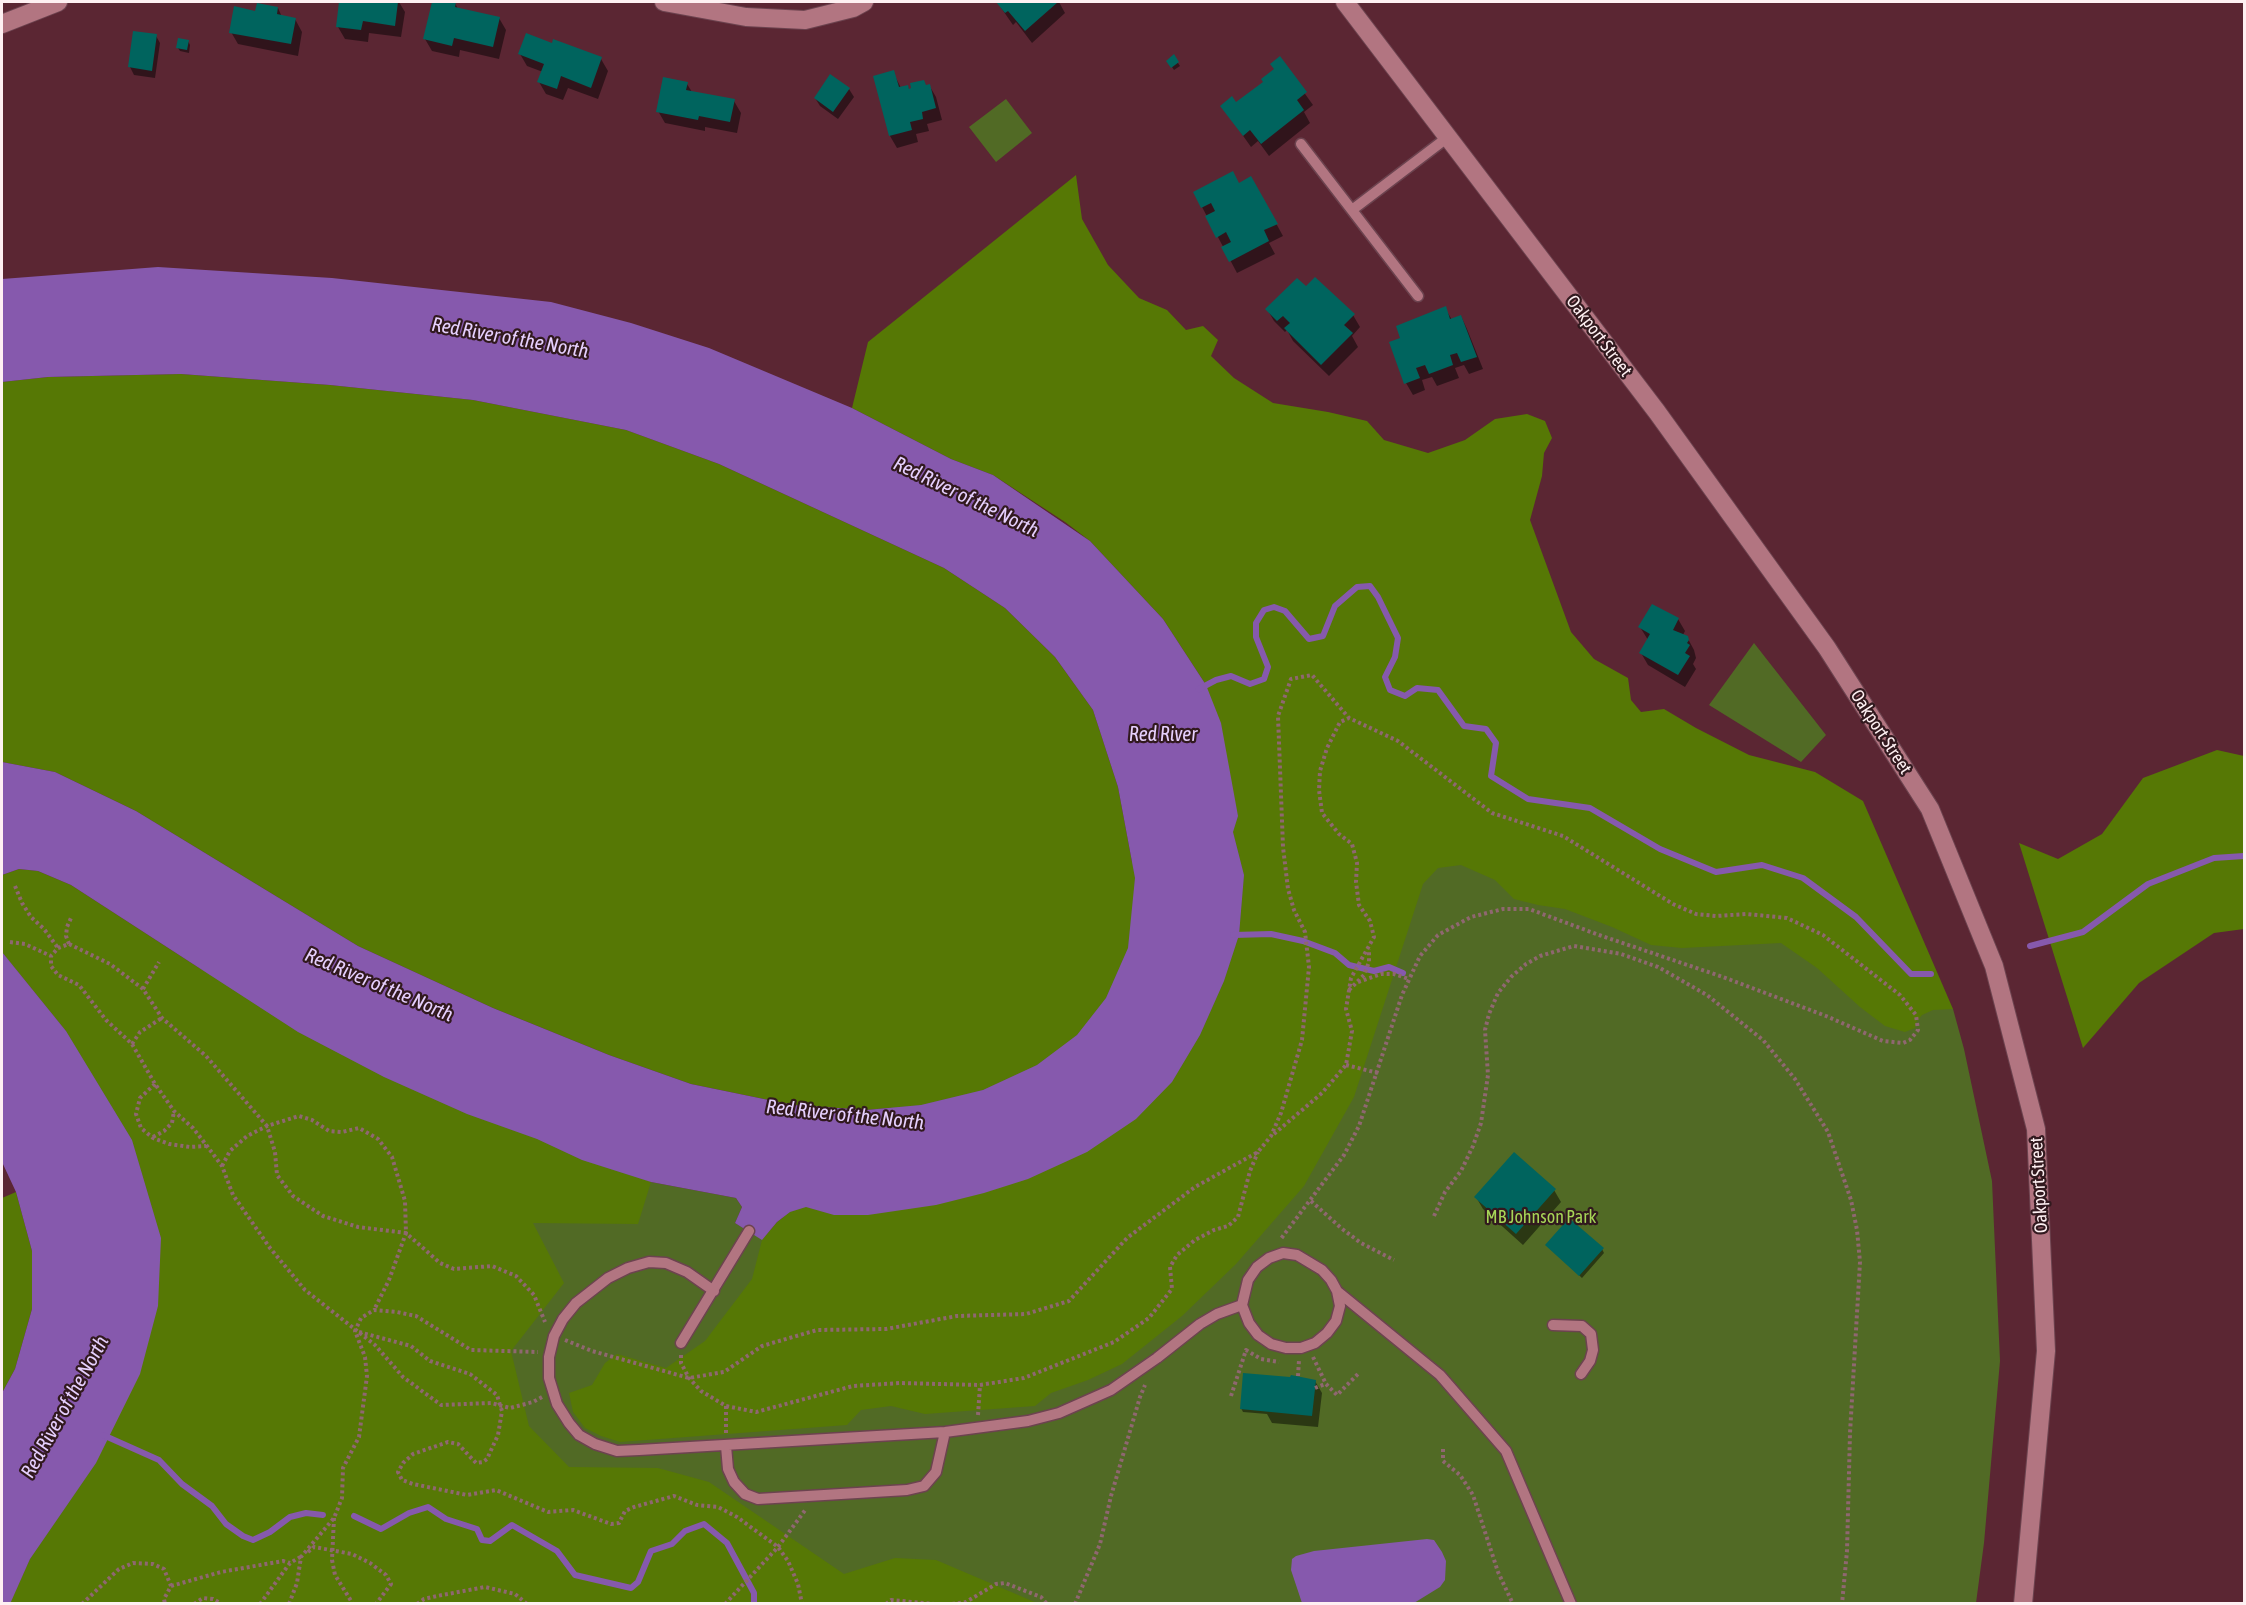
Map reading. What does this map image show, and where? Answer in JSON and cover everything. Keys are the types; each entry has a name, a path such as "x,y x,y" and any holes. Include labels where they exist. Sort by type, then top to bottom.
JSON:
{"street":[{"path":"2,24 58,2"},
{"path":"664,2 746,17 805,20 853,8 864,2"},
{"name":"Oakport Street","path":"1346,2 1657,412 1827,648 1930,809 1994,966 2036,1129 2046,1351 2023,1604"}],"lane":[{"path":"1352,210 1448,137"},
{"path":"1301,144 1419,296"},
{"path":"681,1343 749,1231"},
{"path":"1283,1253 1303,1258 1322,1270 1337,1291 1340,1306 1336,1321 1315,1343 1301,1348 1286,1348 1271,1344 1258,1335 1249,1323 1242,1305 1248,1280 1257,1267 1269,1258 1283,1253"},
{"path":"714,1291 687,1272 666,1263 649,1262 628,1268 590,1291 576,1303 563,1319 554,1336 549,1357 549,1377 556,1404 579,1435 595,1444 617,1450 726,1446 945,1432 1028,1421 1059,1413 1111,1390 1200,1324 1217,1314 1242,1305"},
{"path":"1337,1291 1440,1375 1506,1451 1571,1604"},
{"path":"1553,1325 1582,1326 1591,1334 1593,1350 1590,1361 1581,1374"},
{"path":"726,1446 728,1469 734,1482 745,1494 758,1499 814,1496 906,1490 924,1486 936,1472 945,1432"}],"path":[{"path":"1269,1258 1275,1245 1344,1155 1359,1126 1409,979 1420,956 1438,935 1471,917 1490,911 1517,907 1529,909 1599,936 1723,977 1826,1016 1884,1041 1903,1043 1915,1036 1918,1030 1916,1015 1900,995 1823,935 1787,918 1747,914 1716,916 1696,914 1673,904 1563,836 1492,813 1398,741 1349,718 1312,675 1291,679 1278,716 1283,847 1288,889 1294,910 1305,932 1309,967 1302,1040 1281,1113 1271,1136"},
{"path":"681,1343 681,1363 689,1378 701,1392 726,1406 756,1412 853,1386 900,1383 980,1385 1024,1378 1114,1342 1149,1318 1172,1289 1170,1267 1177,1256 1195,1240 1228,1226 1238,1217 1258,1152 1271,1136 1322,1093 1346,1065 1352,1031 1346,1009 1351,978 1374,937 1370,921 1359,905 1356,882 1357,863 1352,844 1339,834 1322,813 1319,790 1320,771 1327,748 1340,722 1349,718"},
{"path":"15,886 21,903 58,948"},
{"path":"71,918 66,936 69,944 110,964 143,988 162,1018 206,1056 267,1126 277,1175 293,1196 323,1216 358,1227 406,1233 440,1263 454,1269 492,1266 516,1276 534,1295 541,1316 554,1336 592,1351 689,1378 724,1372 762,1346 817,1330 886,1329 957,1316 1026,1314 1069,1301 1127,1238 1195,1187 1258,1152"},
{"path":"10,942 25,944 51,956"},
{"path":"69,944 58,948 51,956 51,966 58,975 79,985 106,1020 132,1044 174,1111 193,1128 222,1166 233,1195 270,1248 305,1290 375,1345 403,1377 441,1405 491,1403 510,1408 533,1402 552,1391"},
{"path":"1434,1216 1445,1191 1465,1162 1481,1123 1488,1075 1485,1030 1498,993 1511,977 1540,956 1574,946 1621,954 1658,967 1707,995 1763,1040 1795,1079 1828,1132 1851,1200 1857,1230 1860,1262 1850,1433 1847,1551 1842,1604"},
{"path":"1349,990 1364,975 1369,962 1369,948"},
{"path":"143,988 159,962"},
{"path":"1358,982 1382,974 1394,974 1409,979"},
{"path":"132,1044 140,1032 162,1018"},
{"path":"1346,1065 1378,1073"},
{"path":"155,1084 140,1098 136,1114 141,1128 153,1138 169,1144 190,1147 207,1146"},
{"path":"153,1138 172,1123 174,1111"},
{"path":"222,1166 230,1151 247,1137 267,1126 299,1116 329,1131 342,1132 359,1128 378,1139 392,1157 405,1201 406,1233 389,1280 374,1310 361,1318 355,1331 365,1357 366,1397 359,1437 344,1468 342,1498 334,1518 332,1549 335,1575 353,1604"},
{"path":"1311,1201 1348,1233 1394,1260"},
{"path":"374,1310 416,1316 471,1350 539,1352 549,1357"},
{"path":"355,1331 411,1346 430,1361 470,1374 497,1395 502,1411 498,1435 487,1459 476,1463 458,1444 448,1442 413,1455 403,1463 398,1472 402,1480 413,1485 468,1495 496,1491 548,1512 573,1510 611,1524 619,1522 625,1511 674,1496 697,1505 718,1508 736,1517 778,1546 791,1568 802,1604"},
{"path":"1231,1396 1246,1350 1261,1359 1273,1362 1289,1362 1312,1355 1326,1384 1337,1395 1359,1373"},
{"path":"1075,1604 1100,1544 1111,1496 1140,1397 1157,1358"},
{"path":"1298,1376 1299,1359"},
{"path":"1315,1388 1326,1384"},
{"path":"978,1428 980,1385"},
{"path":"726,1406 726,1446"},
{"path":"1443,1449 1443,1461 1460,1475 1473,1495 1498,1572 1513,1604"},
{"path":"724,1604 778,1546 814,1496"},
{"path":"289,1604 297,1583 301,1557 334,1518"},
{"path":"260,1604 290,1563 314,1547 352,1554 386,1575 392,1584 376,1604"},
{"path":"165,1604 164,1599 171,1586 221,1572 283,1561 290,1563"},
{"path":"82,1604 119,1569 133,1563 153,1564 164,1569 171,1586"},
{"path":"952,1604 966,1602 996,1584 1005,1583 1041,1597 1047,1604"},
{"path":"417,1604 424,1599 485,1587 514,1594 527,1604"},
{"path":"194,1604 203,1598 213,1599 222,1604"},
{"path":"886,1604 891,1600 934,1604"}],"green space":[{"path":"1006,99 1032,133 996,162 969,127"},
{"path":"1076,175 1082,219 1108,265 1139,298 1167,310 1186,330 1203,326 1218,340 1211,356 1234,378 1273,403 1367,421 1384,440 1428,453 1465,440 1495,419 1527,414 1545,421 1552,438 1544,453 1542,476 1530,520 1571,632 1594,659 1628,678 1631,700 1641,712 1664,709 1749,755 1815,772 1863,801 1953,1009 1933,1010 1922,1015 1916,1022 1915,1028 1905,1032 1885,1026 1817,968 1781,943 1682,948 1651,945 1565,909 1514,899 1495,880 1461,865 1438,868 1423,884 1354,1097 1304,1186 1236,1264 1182,1316 1122,1364 1088,1380 1051,1393 1035,1406 925,1414 891,1406 861,1410 847,1425 620,1442 601,1436 585,1428 573,1412 569,1393 592,1385 605,1363 617,1354 666,1368 705,1341 752,1279 762,1240 777,1222 790,1212 806,1207 834,1215 1172,1082 1200,1035 1224,981 1239,935 1244,875 1233,832 1238,816 1206,685 1163,619 1090,541 993,475 951,459 852,408 868,342"},
{"path":"181,374 330,385 473,400 626,430 719,464 944,568 1005,608 1055,657 1093,710 1118,787 1135,878 1128,948 1106,998 1077,1035 1037,1065 983,1090 921,1105 866,1110 793,1105 691,1084 609,1055 493,1008 358,946 136,811 55,772 2,762 2,382 48,377"},
{"path":"1754,643 1826,735 1801,762 1709,705"},
{"path":"2217,750 2244,756 2244,929 2214,933 2139,983 2083,1048 2019,843 2058,859 2102,834 2143,778"},
{"name":"MB Johnson Park","path":"1230,762 1911,974 1953,1009 1964,1049 1992,1181 2000,1361 1984,1543 1976,1603 10,1603 30,1559 66,1031 2,952 2,875 651,1182 736,1198 742,1207 735,1223 762,1239"},
{"path":"19,869 38,871 71,885 298,1032 384,1077 467,1114 537,1139 582,1160 651,1182 638,1224 533,1223 564,1283 511,1351 529,1426 569,1467 658,1468 709,1482 844,1574 895,1558 936,1560 1037,1603 10,1603 30,1559 96,1463 161,1238 132,1140 66,1031 2,952 2,875"},
{"path":"16,1192 32,1251 32,1309 15,1369 2,1393 2,1198"}],"water":[{"name":"Red River","path":"158,267 332,278 551,302 631,323 709,348 852,408 951,459 993,475 1090,541 1163,619 1206,685 1221,723 1238,816 1233,832 1244,875 1239,935 1224,981 1200,1035 1172,1082 1136,1119 1087,1152 1028,1179 936,1205 868,1215 834,1215 806,1207 790,1212 777,1222 762,1240 735,1223 742,1207 736,1198 651,1182 582,1160 537,1139 467,1114 384,1077 298,1032 71,885 38,871 19,869 2,875 2,762 55,772 136,811 358,946 493,1008 609,1055 691,1084 793,1105 866,1110 921,1105 983,1090 1037,1065 1077,1035 1106,998 1128,948 1135,878 1118,787 1093,710 1055,657 1005,608 944,568 719,464 626,430 473,400 330,385 181,374 48,377 2,382 2,279"},
{"name":"Red River of the North","path":"2,952 66,1031 132,1140 161,1238 158,1306 140,1374 96,1463 30,1559 10,1604 2,1603 2,1393 15,1369 32,1309 32,1251 16,1192 2,1162"},
{"path":"1434,1540 1446,1561 1445,1580 1440,1587 1414,1603 1302,1603 1291,1570 1292,1559 1296,1556 1314,1551"}],"building":[{"path":"339,2 398,2 395,26 363,21 361,30 336,27"},
{"path":"432,2 456,2 455,7 500,17 493,47 454,38 452,46 423,39"},
{"path":"996,2 1058,2 1025,31 1008,11 1005,13"},
{"path":"257,3 278,7 277,14 296,18 291,44 229,33 234,6 255,11"},
{"path":"133,31 157,34 152,71 128,67"},
{"path":"526,33 552,43 553,39 602,57 591,88 561,76 557,89 537,82 544,64 518,54"},
{"path":"178,38 189,40 187,50 176,48"},
{"path":"1174,54 1179,62 1171,68 1166,61"},
{"path":"1280,56 1307,92 1297,100 1304,110 1261,144 1250,130 1243,136 1220,106 1232,96 1236,102 1263,82 1261,79 1274,69 1270,64"},
{"path":"894,70 899,87 908,85 909,89 911,88 910,83 924,80 926,85 930,84 936,108 922,112 923,119 910,122 912,130 889,136 873,76"},
{"path":"830,74 850,88 833,112 814,98"},
{"path":"663,77 688,82 686,90 735,99 730,122 699,116 698,120 656,112"},
{"path":"1233,171 1239,183 1251,176 1278,224 1264,230 1269,241 1229,262 1221,247 1231,242 1226,232 1216,238 1205,216 1215,211 1211,203 1201,208 1193,192"},
{"path":"1315,277 1355,314 1344,325 1353,333 1321,365 1284,328 1290,323 1283,316 1277,321 1265,309 1297,278 1306,286"},
{"path":"1446,306 1450,319 1461,315 1477,357 1461,362 1457,353 1450,355 1453,365 1429,374 1425,365 1416,368 1420,378 1404,384 1389,342 1400,338 1396,326"},
{"path":"1652,604 1679,618 1673,630 1688,636 1687,643 1690,645 1685,653 1690,656 1678,675 1639,653 1650,634 1638,627"},
{"path":"1514,1152 1556,1189 1516,1234 1474,1197"},
{"path":"1569,1218 1604,1248 1579,1276 1545,1245"},
{"path":"1243,1373 1290,1377 1291,1375 1316,1380 1312,1416 1240,1409"}],"waterway":[{"path":"1199,689 1216,680 1231,676 1250,684 1264,679 1268,667 1256,637 1256,623 1264,610 1274,607 1285,611 1309,639 1323,636 1335,606 1357,587 1370,586 1378,597 1398,638 1395,657 1385,677 1390,690 1405,696 1417,688 1438,690 1464,726 1486,729 1496,743 1491,776 1528,799 1590,808 1660,849 1716,872 1762,865 1803,878 1856,917 1911,974 1931,974"},
{"path":"2030,946 2083,932 2148,884 2214,858 2244,856"},
{"path":"1233,935 1271,934 1303,941 1335,953 1349,965 1374,971 1389,967 1403,973"},
{"path":"103,1435 159,1460 182,1484 212,1506 226,1524 253,1540 270,1532 290,1517 306,1513 323,1515"},
{"path":"354,1516 381,1529 409,1513 428,1507 446,1519 477,1529 482,1540 490,1541 512,1525 557,1551 575,1575 631,1588 638,1582 651,1551 672,1544 685,1531 704,1524 727,1543 754,1593 754,1604"}]}
